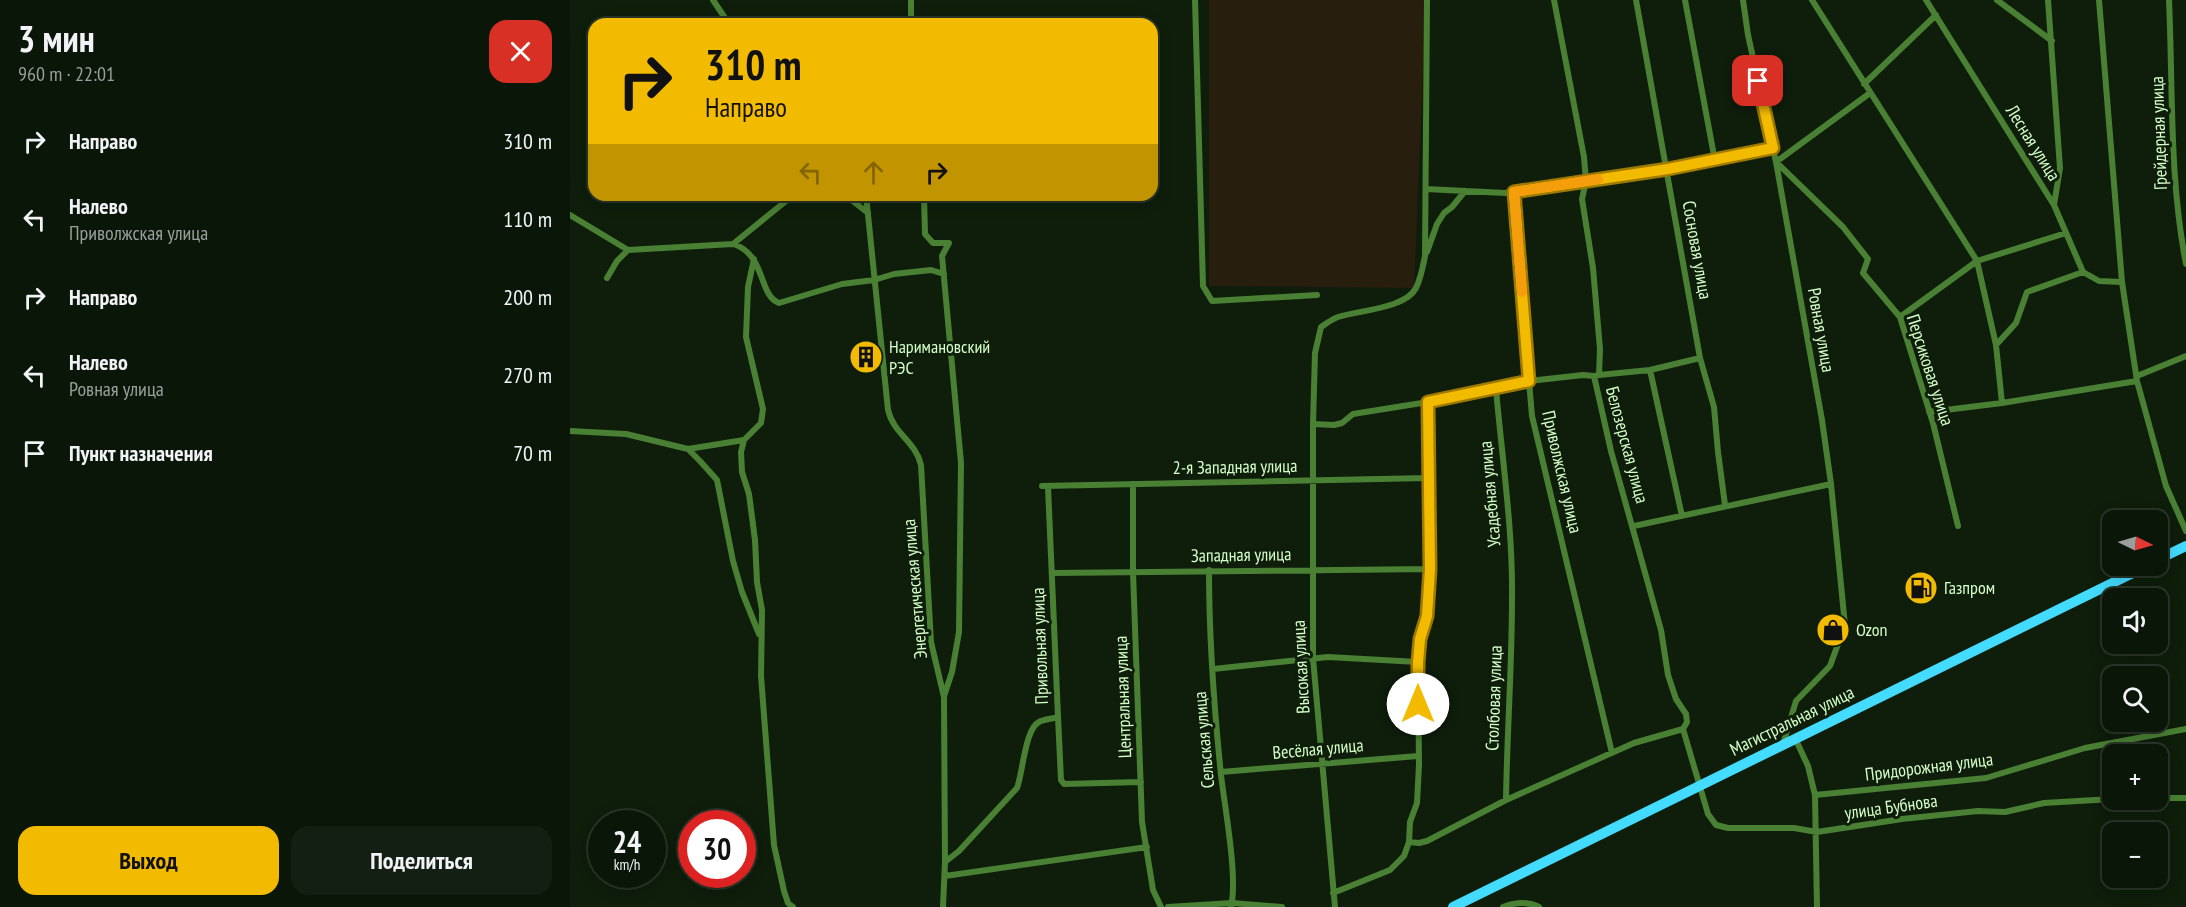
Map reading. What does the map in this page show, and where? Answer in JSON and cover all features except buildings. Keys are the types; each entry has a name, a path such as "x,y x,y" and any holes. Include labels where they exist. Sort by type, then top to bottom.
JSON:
{"highway":[{"path":"2168,555 2186,546"},
{"name":"Магистральная улица","path":"1453,907 2126,576"}],"street":[{"path":"713,0 725,18"},
{"path":"911,0 911,18"},
{"path":"1195,0 1203,286 1212,301 1317,295"},
{"path":"1425,255 1427,0"},
{"name":"Белозерская улица","path":"1554,0 1584,158 1586,181 1582,199 1593,268 1600,349 1596,376 1611,450 1634,526 1661,630 1668,675 1676,699 1686,714 1687,722 1683,729 1699,786"},
{"name":"Сосновая улица","path":"1636,0 1700,358 1714,407 1725,505"},
{"path":"1685,0 1715,161"},
{"name":"Ровная улица","path":"1743,0 1748,35 1776,162 1832,484 1845,626 1830,666 1796,701 1783,744"},
{"path":"1812,0 1977,261 1996,345 2002,403"},
{"name":"Лесная улица","path":"1927,0 2054,205 2083,272"},
{"path":"1997,0 2052,41"},
{"path":"2048,0 2060,168 2054,205"},
{"path":"2099,0 2122,282 2137,379 2166,486 2186,531"},
{"name":"Грейдерная улица","path":"2169,0 2172,132 2179,216 2186,264"},
{"path":"1864,84 1936,15"},
{"path":"1776,162 1870,93"},
{"path":"1426,189 1514,192 1668,169 1773,148"},
{"name":"Персиковая улица","path":"1776,162 1843,227 1868,259 1863,273 1900,317 1929,412 1958,526"},
{"path":"1425,255 1437,224 1465,190"},
{"name":"Приволжская улица","path":"1514,192 1532,416 1612,753"},
{"path":"733,244 786,201"},
{"path":"853,201 868,213"},
{"name":"Энергетическая улица","path":"867,201 890,418 916,449 921,465 931,642 944,697 945,876 943,907"},
{"path":"924,201 925,234 933,243 949,243 931,270"},
{"path":"2179,216 2186,212"},
{"path":"570,215 628,249 733,244 747,251 754,260 771,299 779,303 842,284 874,280 894,274 931,270 944,274"},
{"path":"1900,317 1977,261 2066,232"},
{"path":"607,278 617,261 628,249"},
{"name":"Высокая улица","path":"1335,907 1313,658 1315,353 1321,327 1336,318 1389,305 1406,298 1416,289 1425,255"},
{"path":"942,256 961,463 959,632 952,672 944,697"},
{"path":"754,260 748,287 746,337 763,409 761,423 744,440 741,452 742,472 749,494 755,540 756,582 762,610 761,676 774,845 784,891 788,903 793,907"},
{"path":"1996,345 2016,323 2027,292 2083,272 2099,281 2122,282"},
{"path":"1929,412 2002,403 2137,379 2186,356"},
{"path":"1313,424 1334,425 1342,423 1353,414 1428,402 1529,381 1650,370 1700,358"},
{"path":"1650,370 1682,516"},
{"name":"Усадебная улица","path":"1496,389 1510,538 1512,597"},
{"path":"1333,893 1390,870 1404,856 1409,842 1410,822 1417,803 1418,662 1420,639 1427,616 1430,569 1428,402"},
{"path":"570,431 626,434 688,449 744,440"},
{"path":"688,449 717,480 733,561 742,592 761,637"},
{"name":"2-я Западная улица","path":"1045,487 1428,478"},
{"name":"Центральная улица","path":"1133,484 1133,572 1142,822 1153,890 1161,907"},
{"path":"1634,526 1832,484"},
{"name":"Привольная улица","path":"945,862 959,851 1017,788 1022,777 1027,744 1034,727 1039,722 1058,717 1053,573 1045,487"},
{"name":"Западная улица","path":"1053,573 1430,569"},
{"name":"Сельская улица","path":"1209,570 1209,615 1213,669 1232,873 1231,905"},
{"name":"Столбовая улица","path":"1506,800 1512,597"},
{"path":"1213,669 1342,656 1418,662"},
{"path":"1058,717 1064,784 1141,782"},
{"path":"1409,842 1427,841 1506,800 1634,743 1683,729"},
{"name":"Придорожная улица","path":"1815,795 1986,778 2085,748 2186,729"},
{"path":"1796,738 1808,766 1815,795 1816,907"},
{"name":"Весёлая улица","path":"1221,772 1418,756"},
{"name":"улица Бубнова","path":"1699,786 1708,814 1716,825 1728,828 1794,828 1816,832 1978,811 2005,812 2044,802 2102,799"},
{"path":"2168,798 2186,798"},
{"path":"945,876 1147,848"},
{"path":"1503,907 1529,902 1539,907"},
{"path":"1168,907 1231,905 1282,907"}],"shaded area":[{"path":"1209,0 1426,0 1414,288 1209,286"}],"slow traffic":[{"path":"1522,292 1514,192 1598,179"}],"place":[{"name":"Наримановский РЭС","path":"866,357"},
{"name":"Газпром","path":"1921,588"},
{"name":"Ozon","path":"1833,630"}],"route":[{"path":"1418,704 1420,639 1427,616 1430,569 1428,402 1529,381 1514,192 1668,169 1773,148 1758,81"}]}
